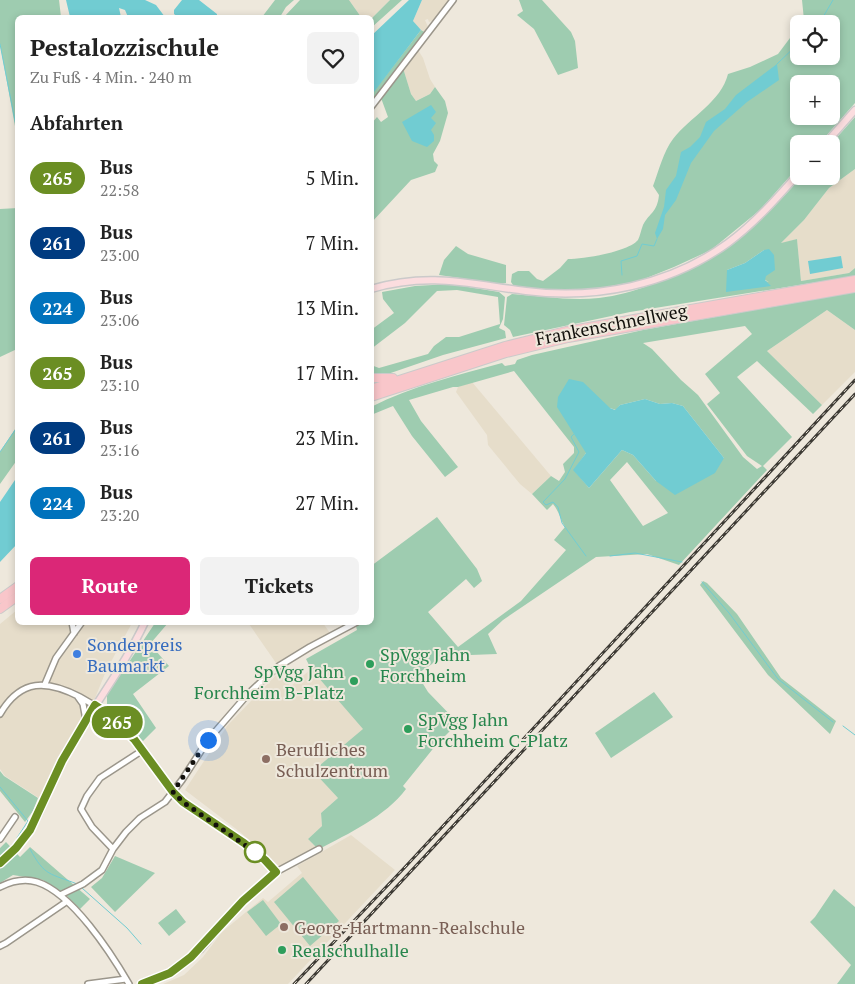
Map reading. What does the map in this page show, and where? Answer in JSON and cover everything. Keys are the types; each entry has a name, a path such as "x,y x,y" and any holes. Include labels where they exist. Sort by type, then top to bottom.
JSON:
{"highway":[{"name":"Frankenschnellweg","path":"374,388 505,346 566,331 855,280"},
{"name":"Frankenschnellweg","path":"374,396 506,353 568,338 855,288"},
{"path":"374,378 408,376"},
{"path":"0,599 15,588"},
{"path":"0,609 15,598"}],"main road":[{"path":"833,135 855,110"},
{"path":"374,288 413,281 454,280 533,292 578,294 619,289 639,284 677,272 728,243 763,212 790,183"},
{"path":"0,863 16,848 30,830 62,761 95,705 125,660 142,625"}],"street":[{"path":"374,103 453,0"},
{"path":"73,625 74,633"},
{"path":"45,684 56,658 80,625"},
{"path":"60,896 68,890 80,886 102,870 113,849 126,832 140,818 165,802 208,740 248,694 264,679 278,666 351,625"},
{"path":"0,714 11,698 20,691 37,684 45,684 63,689 95,705 125,729 143,750 173,792 183,802 244,843 265,860 276,872"},
{"path":"78,696 83,704 85,722 107,713"},
{"path":"113,849 92,827 82,809 87,796 100,778 143,750"},
{"path":"0,839 16,817"},
{"path":"142,984 170,973 191,957 243,901 276,872 319,849"},
{"path":"0,887 13,880 27,880 47,886 60,896 99,938 128,981 88,984"},
{"path":"0,946 66,902"}],"shaded area":[{"path":"349,0 390,0 374,16 360,15"},
{"path":"422,0 451,0 436,19 429,22 428,19 425,20 428,27 426,33 417,27 413,21"},
{"path":"418,50 435,87 430,94 416,101 411,94 403,68"},
{"path":"855,169 855,268 849,273 801,281 797,239 780,244 804,220 829,188 833,185 840,185 840,180"},
{"path":"827,310 855,330 855,372 822,405 767,351"},
{"path":"472,382 551,476 532,494 520,484 488,445 487,435 456,392 458,387"},
{"path":"15,612 15,625 131,625 106,671 91,708 39,798 5,776 0,769 0,624"},
{"path":"250,625 324,625 330,633 276,663"},
{"name":"Berufliches Schulzentrum","path":"311,669 364,729 314,771 338,798 321,813 322,826 308,839 317,848 280,867 240,832 185,790 227,726 278,673 291,686"},
{"name":"Georg-Hartmann-Realschule","path":"351,835 395,870 288,984 163,984 184,975 203,957 222,932 263,898 268,902 302,873 297,866"}],"green space":[{"path":"0,0 59,0 61,15 15,15 15,126 0,44"},
{"path":"275,0 294,0 286,7 281,15 264,15"},
{"path":"300,0 349,0 360,15 286,15"},
{"path":"390,0 402,0 374,25 374,16"},
{"path":"519,0 542,0 571,32 575,41 578,68 558,75 534,29 517,15 523,11"},
{"path":"802,0 855,0 855,103 840,120 840,75 790,75 790,125 836,125 827,135 790,135 790,176 760,210 711,250 639,281 584,291 528,289 513,285 511,282 512,274 518,271 529,271 537,279 543,281 568,259 584,258 615,251 625,248 638,240 643,225 657,205 659,195 653,186 664,155 673,139 719,93 728,74 750,67 778,54 790,38 790,65 840,65 840,15 804,15"},
{"path":"421,30 426,33 374,99 374,91"},
{"path":"403,68 411,94 416,101 430,94 435,87 445,101 448,113 440,141 433,154 434,161 438,165 435,172 411,180 374,220 374,120 377,117 381,122 388,117 381,98"},
{"path":"855,117 855,169 840,180 839,135"},
{"path":"794,185 833,185 804,220 781,243 797,239 801,281 849,273 855,268 855,276 630,312 513,337 510,330 504,325 507,297 512,294 566,299 606,297 644,287 696,266 716,255 752,228","holes":["764,250 765,280 769,282 727,270 745,263"]},
{"path":"15,208 15,350 0,357 0,209"},
{"path":"456,246 468,254 506,265 506,283 500,284 439,275 444,260"},
{"path":"450,284 499,292 505,297 503,319 499,328 505,331 506,338 443,355 382,376 374,376 374,366 379,368 428,354 434,346 446,337 459,337 500,324 498,297 457,290 437,291 405,323 374,347 374,328 394,313 383,299 382,292 415,286"},
{"path":"855,292 855,330 827,310 767,351 822,405 813,414 757,361 737,377 792,437 763,466 767,470 679,565 647,554 596,557 503,620 488,634 497,654 444,656 417,674 428,692 458,723 436,745 403,786 406,789 398,799 354,831 319,849 308,839 322,826 321,813 338,798 313,771 363,729 311,669 306,659 357,630 356,625 374,625 374,564 437,517 477,569 482,581 474,588 466,579 428,612 458,647 521,601 566,550 554,540 565,527 555,507 553,504 547,510 532,494 551,476 559,481 565,472 563,464 574,453 574,447 514,371 409,400 421,421 458,467 445,477 412,436 393,406 374,414 374,406 419,387 502,363 505,366 515,364 517,360 643,330","holes":["745,326 752,334 705,374 720,393 707,404 747,456 762,466 757,469 743,457 698,395 652,349 643,343","645,399 660,404 672,403 683,406 724,458 656,481 633,455 622,450 589,488 574,470 586,453 610,408 616,410 620,405","627,462 668,513 643,526 610,480"]},
{"path":"15,429 15,463 0,484 0,452"},
{"path":"703,581 737,614 781,678 836,721 830,734 768,675 700,585"},
{"path":"154,625 166,625 150,644 169,666 133,694 156,728 143,741 107,704 107,695"},
{"path":"654,692 673,717 611,758 595,733"},
{"path":"0,771 4,776 38,798 33,811 25,822 0,791"},
{"path":"6,842 20,857 30,847 90,899 80,909 67,896 43,880 13,875 0,883 0,848"},
{"path":"115,856 155,873 115,912 91,887 102,878"},
{"path":"303,877 339,921 310,946 274,902"},
{"path":"834,889 855,907 855,984 837,984 851,965 810,922"},
{"path":"263,900 281,924 266,936 247,912"},
{"path":"176,909 186,922 169,936 158,923"}],"water":[{"path":"66,0 145,0 156,5 164,15 127,15 125,10 119,8 121,15 70,15"},
{"path":"182,0 199,0 217,15 175,15 174,10"},
{"path":"409,0 422,0 413,21 421,30 374,92 374,33"},
{"path":"777,64 779,80 747,102 714,131 691,163 676,200 665,215 663,229 657,239 655,233 664,207 666,190 676,176 681,152 690,147 700,137 706,122 725,109 736,95"},
{"path":"431,105 436,112 431,118 436,123 431,130 434,135 434,141 427,147 412,141 402,122"},
{"path":"769,249 774,255 775,270 766,276 765,280 771,286 726,292 727,270 745,263 764,250"},
{"path":"841,256 843,268 810,274 808,261"},
{"path":"569,379 583,382 610,408 615,410 620,405 645,399 660,404 672,403 683,406 724,458 715,473 675,495 656,481 633,455 622,450 589,488 573,470 586,453 557,407 558,397"},
{"path":"15,480 15,546 0,562 0,502"}],"waterway":[{"path":"824,15 833,0"},
{"path":"0,44 15,121"},
{"path":"777,64 790,52"},
{"path":"622,275 621,261 637,256 642,244 654,246 657,239"},
{"path":"0,452 15,430"},
{"path":"574,434 571,437 579,452 565,479 543,502 546,505 553,502 558,507 562,523 586,556"},
{"path":"610,556 635,553 682,562"},
{"path":"702,582 729,613 778,679 833,722"},
{"path":"843,726 855,735"},
{"path":"0,787 28,821 17,838"},
{"path":"30,849 40,865 49,873 77,884"},
{"path":"82,888 127,928 141,944"}],"railway":[{"path":"294,984 407,865 855,380"},
{"path":"306,984 855,394"}],"bus line":[{"name":"265","path":"0,863 16,848 30,830 62,761 95,705 125,729 146,754 173,792 183,802 244,843 265,860 276,872 243,901 200,950 170,973 142,984"}],"place":[{"name":"Sonderpreis Baumarkt","path":"77,654"},
{"name":"SpVgg Jahn Forchheim","path":"370,664"},
{"name":"SpVgg Jahn Forchheim B-Platz","path":"354,681"},
{"name":"SpVgg Jahn Forchheim C-Platz","path":"408,729"},
{"name":"Berufliches Schulzentrum","path":"266,759"},
{"name":"Georg-Hartmann-Realschule","path":"284,927"},
{"name":"Realschulhalle","path":"282,950"}],"route":[{"path":"208,740 173,792 183,802 255,852"}]}
